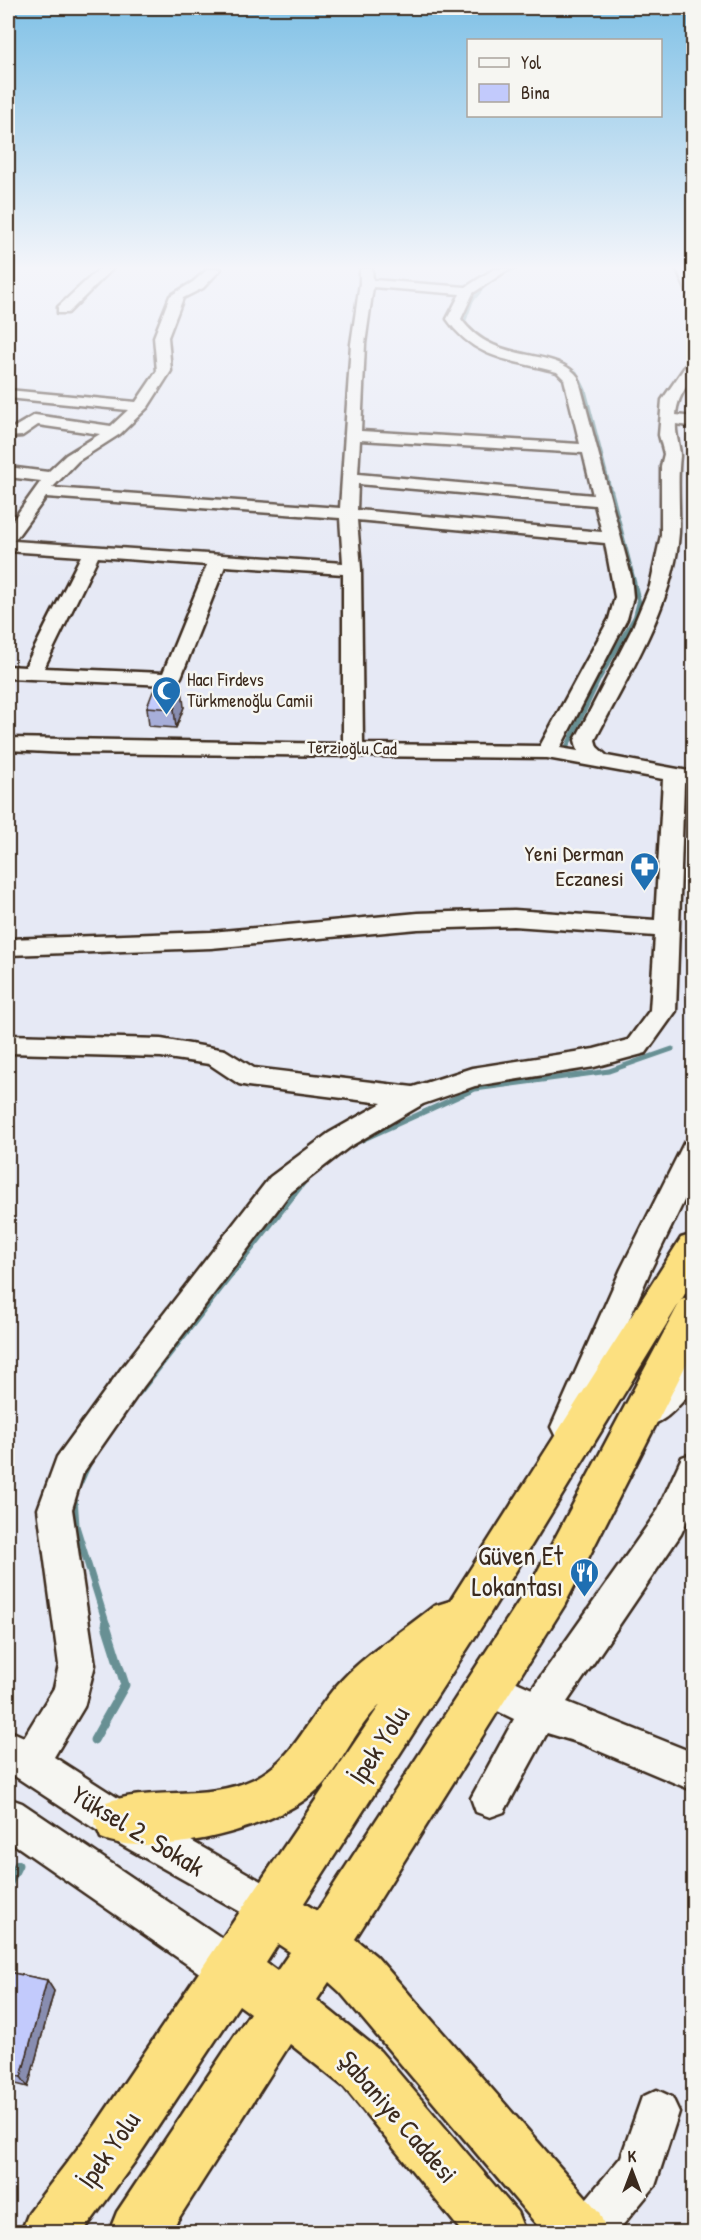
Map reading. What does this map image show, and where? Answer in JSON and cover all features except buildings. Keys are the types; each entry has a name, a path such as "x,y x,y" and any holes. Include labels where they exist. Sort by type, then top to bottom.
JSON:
{"highway":[{"name":"İpek Yolu","path":"49,2232 114,2145 232,1970 474,1601 693,1248"},
{"path":"136,2232 175,2177 490,1688 549,1592 693,1311"},
{"path":"118,1821 170,1819 217,1812 252,1804 281,1789 306,1768 359,1694 474,1601"},
{"path":"271,1909 324,1945 358,1974 579,2232"},
{"name":"Şabaniye Caddesi","path":"232,1970 284,2005 362,2069 496,2232"}],"street":[{"path":"11,531 52,477 72,458 115,431 140,407 162,374"},
{"path":"353,748 352,569 348,514 356,374"},
{"path":"547,752 618,619 624,597 622,576 604,501 571,377 567,374"},
{"path":"598,759 587,749 585,740 641,629 659,586 670,535 669,466 671,450 667,435 670,400 687,374"},
{"path":"8,394 140,407"},
{"path":"668,419 693,422"},
{"path":"8,432 16,433 35,420 115,431"},
{"path":"353,435 590,449"},
{"path":"671,450 693,453"},
{"path":"8,472 52,477"},
{"path":"351,478 604,501"},
{"path":"41,492 348,514 612,538"},
{"path":"8,546 352,569"},
{"path":"32,673 92,552"},
{"path":"8,672 160,681 171,677 218,560"},
{"name":"Terzioğlu Cad","path":"8,744 68,747 353,748 547,752 598,759 684,777"},
{"path":"18,1756 71,1694 77,1665 73,1622 55,1509 69,1467 132,1378 280,1185 339,1140 414,1097 472,1077 594,1058 637,1047 663,1011 667,929 684,777"},
{"path":"8,947 211,940 418,921 513,918 667,929"},
{"path":"8,1044 161,1048 216,1056 248,1077 414,1097"},
{"path":"536,1498 636,1269 693,1150"},
{"path":"633,1429 693,1368"},
{"path":"490,1798 538,1712 669,1523 693,1467"},
{"path":"490,1688 538,1712 581,1725 693,1772"},
{"name":"Yüksel 2. Sokak","path":"18,1756 118,1821 271,1909"},
{"path":"9,1821 232,1970"},
{"path":"588,2232 639,2170 657,2112"}],"waterway":[{"path":"577,374 585,390 611,492"},
{"path":"564,753 600,677 635,617 639,602 611,491"},
{"path":"353,1144 475,1089 609,1071 672,1049"},
{"path":"139,1392 306,1178"},
{"path":"79,1484 88,1464"},
{"path":"74,1497 76,1526 107,1626"},
{"path":"94,1740 125,1685 106,1625"},
{"path":"8,1885 18,1865"}],"place":[{"name":"Hacı Firdevs Türkmenoğlu Camii","path":"166,716"},
{"name":"Yeni Derman Eczanesi","path":"645,892"},
{"name":"Güven Et Lokantası","path":"584,1598"}]}
